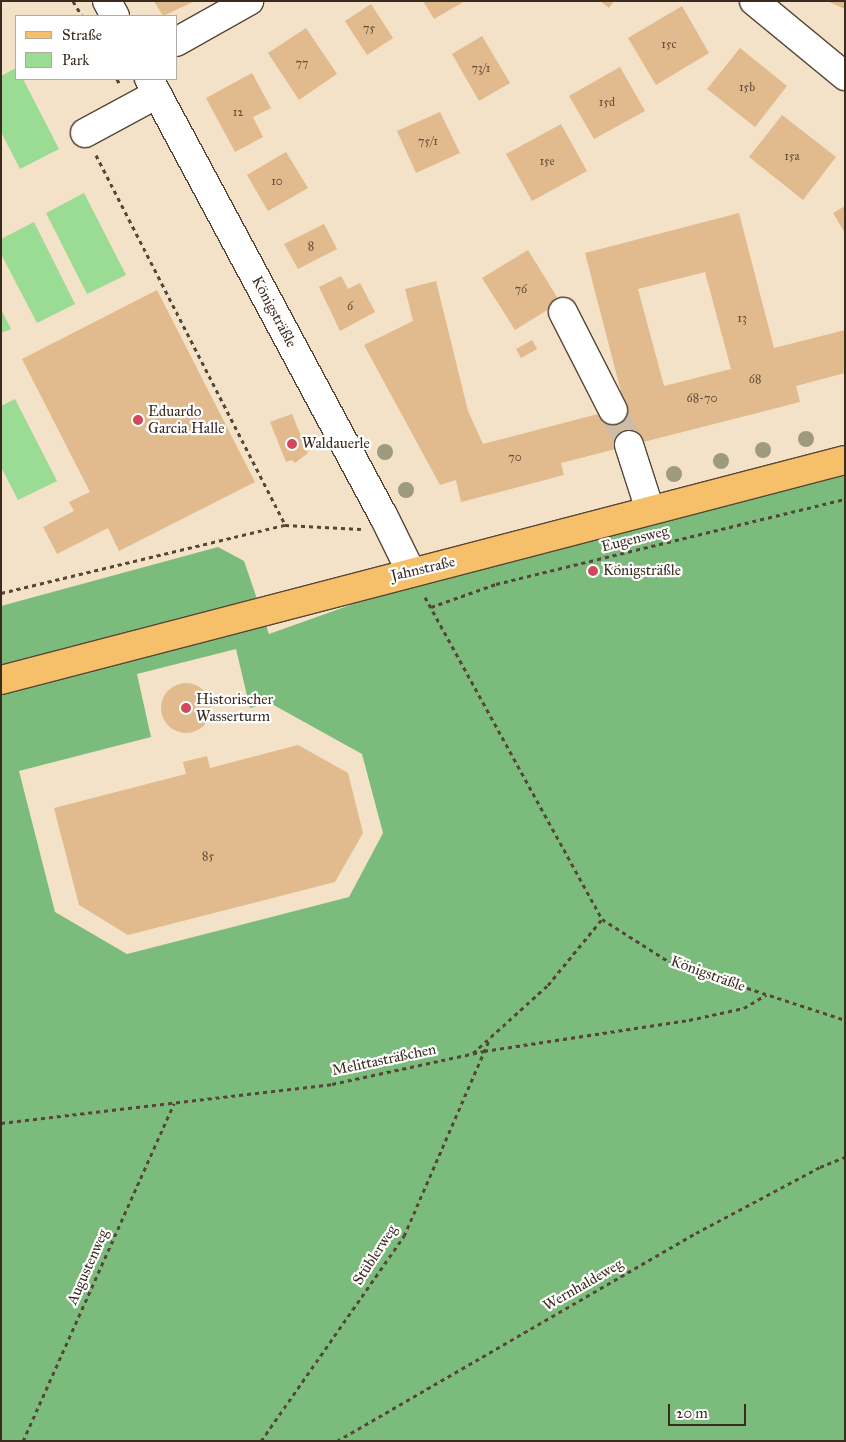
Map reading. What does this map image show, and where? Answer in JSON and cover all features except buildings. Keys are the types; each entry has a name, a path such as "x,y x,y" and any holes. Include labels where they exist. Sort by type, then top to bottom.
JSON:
{"main road":[{"name":"Jahnstraße","path":"1,680 845,460"}],"street":[{"path":"108,1 115,15"},
{"path":"178,41 249,1"},
{"path":"754,1 845,76"},
{"path":"85,132 153,87"},
{"name":"Königsträßle","path":"153,87 389,526 411,572"},
{"path":"563,312 613,410"},
{"path":"629,445 650,510"}],"path":[{"path":"73,1 81,15"},
{"path":"85,132 285,525"},
{"name":"Eugensweg","path":"431,607 496,584 845,499"},
{"path":"1,593 285,525 360,529 389,526"},
{"name":"Königsträßle","path":"411,572 602,919 671,963 845,1020"},
{"path":"472,1054 548,985 602,919"},
{"name":"Melittasträßchen","path":"1,1123 332,1084 484,1051 689,1020 744,1008 766,995"},
{"name":"Stüblerweg","path":"261,1441 404,1236 490,1038"},
{"name":"Augustenweg","path":"23,1441 175,1103"},
{"name":"Wernhaldeweg","path":"337,1441 696,1233 820,1167 845,1157"}],"green space":[{"path":"15,69 15,80 24,80 59,149 20,169 1,132 1,76"},
{"path":"84,193 126,275 87,294 46,213"},
{"path":"34,222 75,304 37,323 1,254 1,239"},
{"path":"1,309 11,329 1,333"},
{"path":"15,399 57,481 18,500 1,467 1,406"},
{"path":"845,473 845,1441 1,1441 1,606 218,547 244,561 269,634 429,577","holes":["236,649 250,708 270,703 362,754 383,833 349,897 127,954 55,912 19,771 151,737 137,674"]}],"tunnel":[{"path":"613,410 629,445"}],"place":[{"name":"Eduardo Garcia Halle","path":"138,420"},
{"name":"Waldauerle","path":"292,444"},
{"name":"Königsträßle","path":"593,571"},
{"name":"Historischer Wasserturm","path":"186,708"}]}
